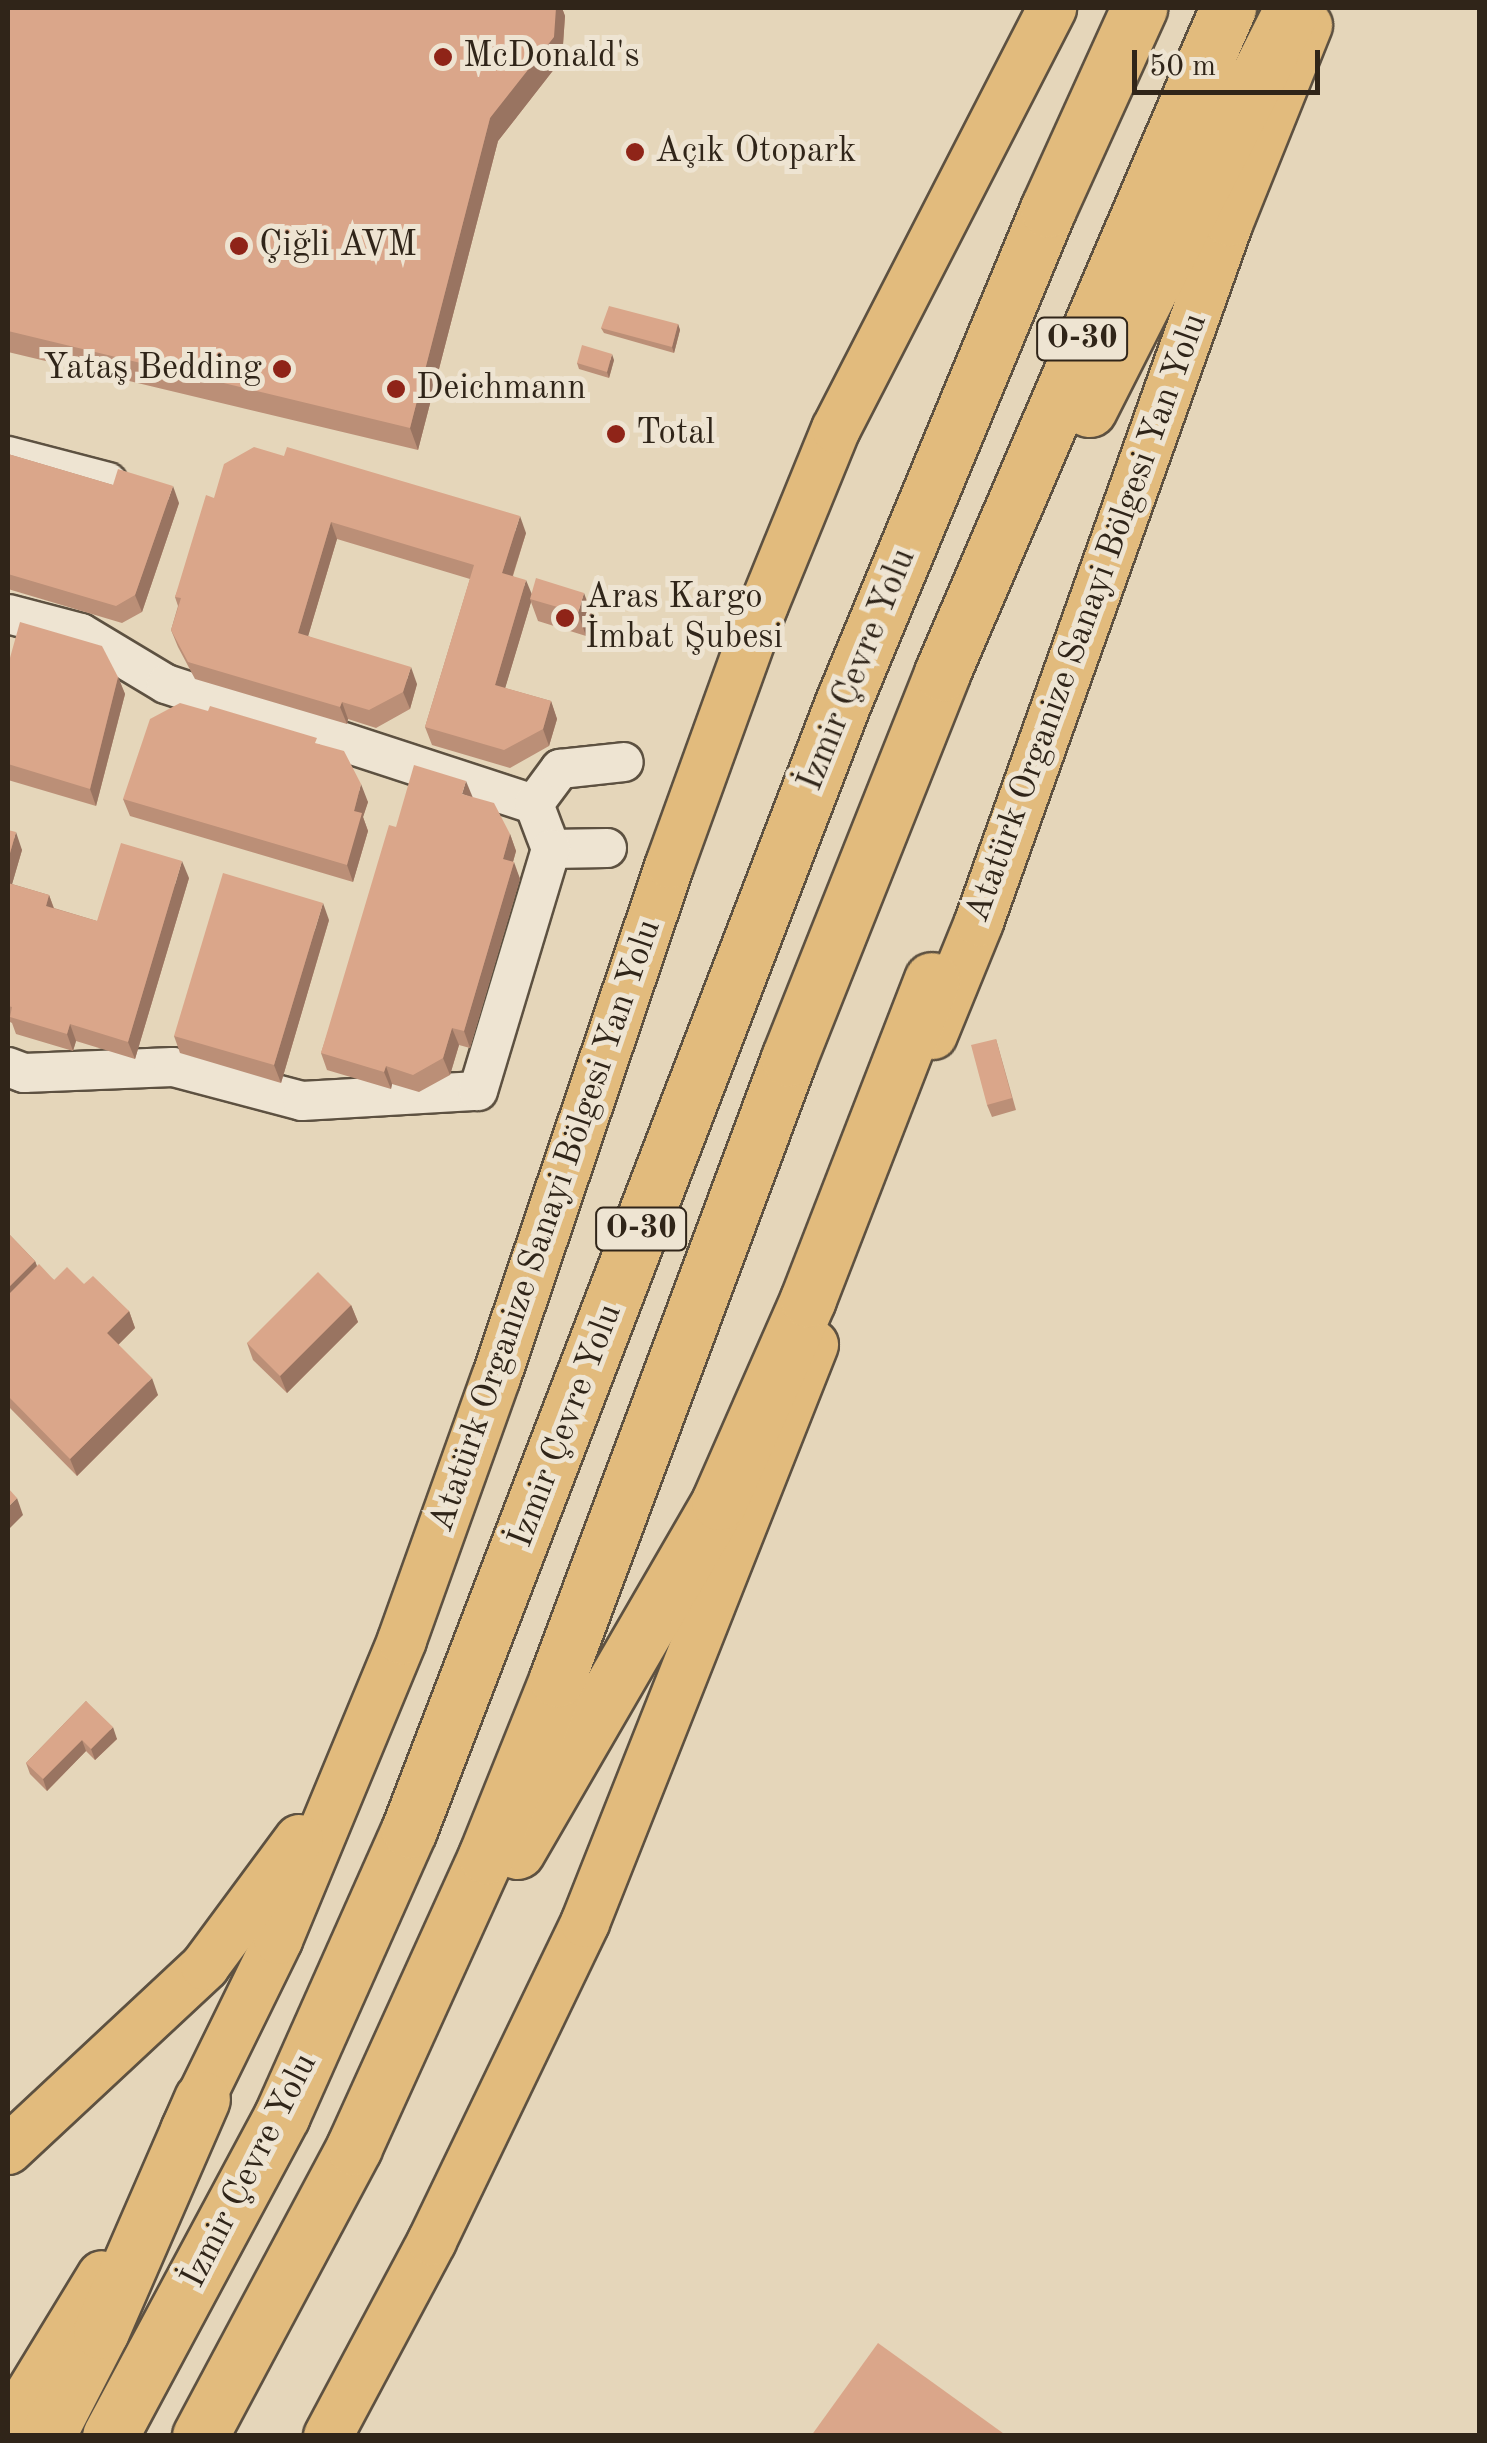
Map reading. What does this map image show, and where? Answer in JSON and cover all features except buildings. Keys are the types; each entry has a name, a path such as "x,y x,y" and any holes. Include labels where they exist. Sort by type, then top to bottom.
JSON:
{"highway":[{"name":"İzmir Çevre Yolu","path":"110,2436 282,2115 409,1830 844,700 1048,209 1139,8"},
{"name":"O-30","path":"200,2436 294,2266 486,1856 557,1679 789,1058 942,674 1228,8"},
{"path":"942,674 1075,438 1292,8"},
{"path":"404,2038 582,1744 718,1502 808,1298 932,980"},
{"path":"47,2436 101,2332 202,2099"}],"main road":[{"name":"Atatürk Organize Sanayi Bölgesi Yan Yolu","path":"8,2429 70,2332 202,2099 278,1940 353,1762 489,1397 670,864 764,605 836,429 1052,8"},
{"name":"Atatürk Organize Sanayi Bölgesi Yan Yolu","path":"328,2436 432,2241 593,1905 979,922 1229,222 1315,8"},
{"path":"8,2150 205,1966 353,1762"}],"street":[{"path":"8,456 108,482"},
{"path":"8,614 82,634 166,684 534,804"},
{"path":"534,804 560,769 624,762"},
{"path":"8,1067 24,1073 173,1067 302,1101 478,1091 551,849 534,804"},
{"path":"551,849 607,848"}],"place":[{"name":"McDonald's","path":"443,57"},
{"name":"Açık Otopark","path":"635,152"},
{"name":"Çiğli AVM","path":"239,246"},
{"name":"Yataş Bedding","path":"282,369"},
{"name":"Deichmann","path":"396,389"},
{"name":"Total","path":"616,434"},
{"name":"Aras Kargo İmbat Şubesi","path":"565,618"}]}
